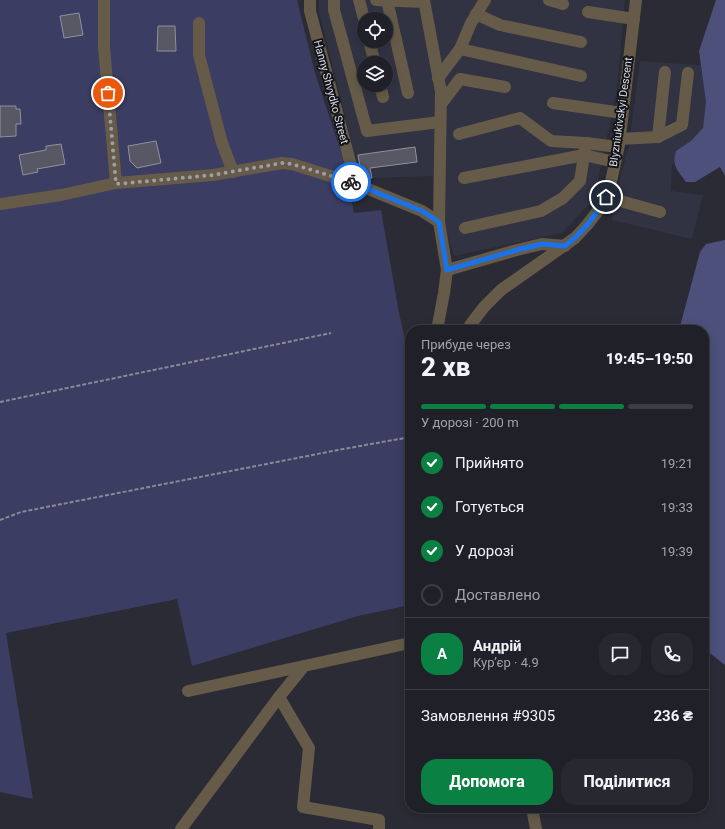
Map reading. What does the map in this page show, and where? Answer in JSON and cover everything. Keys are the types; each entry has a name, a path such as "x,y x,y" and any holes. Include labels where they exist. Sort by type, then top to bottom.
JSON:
{"street":[{"path":"104,0 104,47 116,184"},
{"name":"Hanny Shvydko Street","path":"310,0 310,12 356,184"},
{"path":"334,0 334,10 367,131 440,122"},
{"path":"359,0 362,12"},
{"path":"376,0 423,1 441,92 439,222 447,270 438,325"},
{"path":"387,0 408,93"},
{"path":"438,78 460,49 471,23 485,0"},
{"path":"549,0 563,4"},
{"name":"Blyzniukivskyi Descent","path":"470,325 484,307 501,290 575,238 601,207 610,186 619,143 636,0"},
{"path":"588,12 634,19"},
{"path":"476,14 500,25 581,42"},
{"path":"199,23 199,55 222,143 233,172"},
{"path":"460,49 581,76"},
{"path":"658,137 665,72"},
{"path":"459,134 520,118 551,141 619,143 658,137 682,125 688,73"},
{"path":"440,104 460,79 505,87"},
{"path":"553,103 622,113"},
{"path":"465,228 541,211 563,198 580,181 586,143"},
{"path":"464,178 584,156 615,162"},
{"path":"0,204 61,195 116,184 213,175 282,163 292,164 356,184 422,211 439,222"},
{"path":"606,197 660,212"},
{"path":"447,270 542,244 565,246"},
{"path":"188,691 405,643"},
{"path":"181,829 279,697 304,666"},
{"path":"279,697 309,748 303,807 379,820 379,829"},
{"path":"533,813 536,829"}],"path":[{"path":"0,402 331,333"},
{"path":"0,520 21,512 405,438"}],"shaded area":[{"path":"0,0 297,0 315,73 345,164 354,213 381,210 405,339 405,606 358,616 192,666 177,599 6,633 33,799 0,792"},
{"path":"319,0 625,0 617,89 594,199 562,233 454,256 435,196 433,176 361,179 319,12"},
{"path":"716,0 725,0 725,176 720,167 695,182 686,182 676,168 675,156 676,151 691,141 703,128 706,102 699,51"},
{"path":"640,61 711,66 708,132 691,153 672,164 671,191 703,195 692,239 612,220 616,194 629,145"},
{"path":"725,240 725,665 709,652 709,325 680,325 700,252 706,244"}],"building":[{"path":"79,13 83,35 64,38 60,16"},
{"path":"158,26 175,26 176,51 157,51"},
{"path":"0,106 16,106 16,109 20,109 21,124 16,124 16,136 0,137"},
{"path":"156,141 161,163 137,168 130,161 128,146"},
{"path":"61,144 65,164 37,169 38,172 23,175 19,155 46,150 46,146"},
{"path":"415,147 417,162 370,168 372,178 362,178 358,155"}],"way so far":[{"path":"108,93 116,184 213,175 282,163 292,164 351,182"}],"route":[{"path":"351,182 422,211 439,222 447,270 542,244 565,246 587,225 601,207 606,197"}]}
